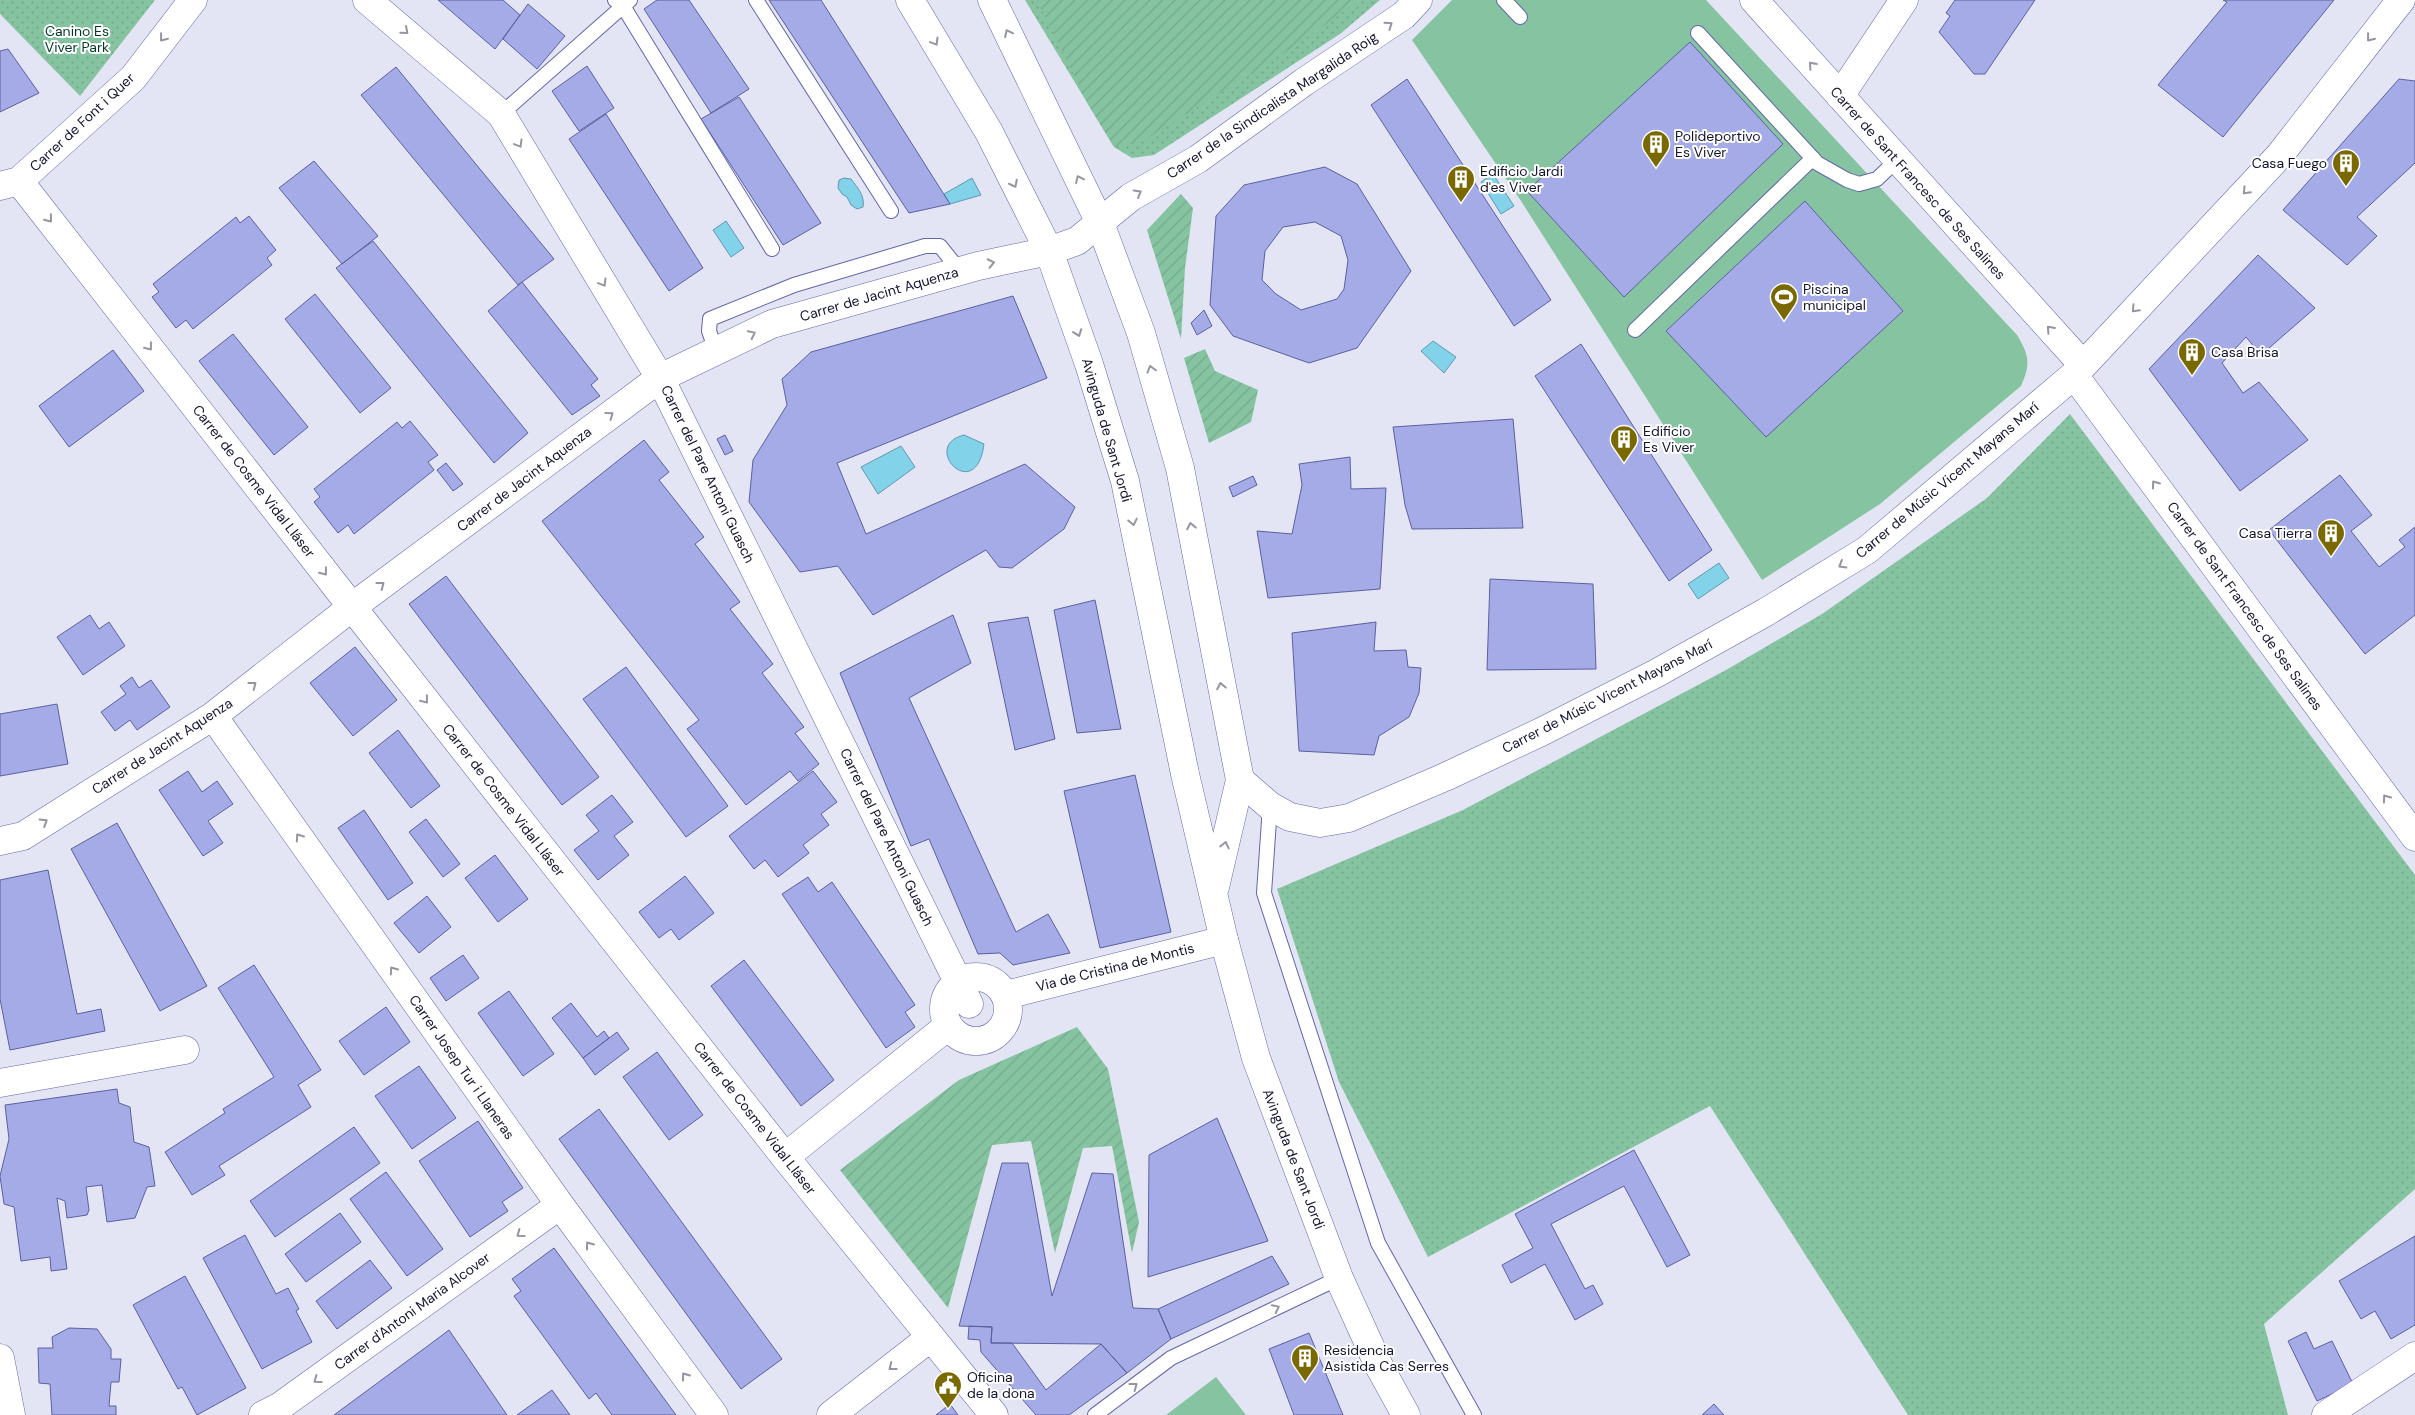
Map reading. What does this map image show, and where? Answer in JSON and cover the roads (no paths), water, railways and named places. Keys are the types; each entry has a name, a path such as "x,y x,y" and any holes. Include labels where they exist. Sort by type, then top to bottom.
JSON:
{"street":[{"name":"Carrer de Font i Quer","path":"10,183 114,106 132,78 193,0"},
{"name":"Carrer del Pare Antoni Guasch","path":"367,0 501,114 660,378 964,992"},
{"name":"Avinguda de Sant Jordi","path":"910,0 989,132 1049,251 1089,364 1124,481 1185,774 1224,940 1256,1058 1338,1278 1379,1366 1406,1415"},
{"name":"Avinguda de Sant Jordi","path":"992,0 1100,223 1141,333 1180,468 1240,780 1214,892"},
{"name":"Carrer de la Sindicalista Margalida Roig","path":"1100,223 1131,197 1198,159 1304,82 1404,15 1418,0"},
{"name":"Carrer de Sant Francesc de Ses Salines","path":"1754,0 1898,160 2079,370 2415,837"},
{"path":"1840,96 1904,0"},
{"name":"Carrer de Músic Vicent Mayans Marí","path":"1240,780 1270,806 1290,817 1320,823 1349,818 1497,752 1655,674 1766,612 1867,550 2079,370 2279,156 2401,0"},
{"name":"Carrer de Cosme Vidal Lláser","path":"10,183 352,607 785,1157 994,1415"},
{"name":"Carrer de Jacint Aquenza","path":"0,842 23,836 213,716 352,607 660,378 772,324 960,271 1049,251 1077,241 1100,223"},
{"name":"Carrer Josep Tur i Llaneras","path":"213,716 560,1206 714,1415"},
{"name":"Via de Cristina de Montis","path":"1006,995 1224,940"},
{"path":"976,976 994,981 1006,995 1009,1007 1007,1019 1001,1030 992,1038 980,1042 967,1041 956,1035 948,1026 943,1010 947,993 964,992 976,976"},
{"path":"785,1157 948,1026"},
{"path":"0,1082 185,1050"},
{"name":"Carrer d'Antoni Maria Alcover","path":"263,1415 279,1407 560,1206"},
{"path":"831,1415 931,1337"},
{"path":"2326,1415 2415,1356"},
{"path":"0,1358 12,1415"}],"lane":[{"path":"756,0 891,212"},
{"path":"1504,0 1520,17"},
{"path":"501,114 623,2 772,249"},
{"path":"1698,33 1817,163 1847,180 1859,184 1877,179 1898,160"},
{"path":"1636,330 1813,158"},
{"path":"1270,806 1264,893 1378,1243 1474,1415"},
{"path":"1096,1415 1171,1358 1338,1278"}],"water":[{"path":"1493,174 1514,206 1501,214 1481,182"},
{"path":"844,178 851,179 858,189 863,199 863,207 857,209 851,205 847,197 838,188 839,180"},
{"path":"972,178 981,195 950,204 944,194"},
{"path":"726,221 744,248 731,257 713,230"},
{"path":"1433,341 1456,357 1444,373 1421,351"},
{"path":"964,435 984,444 979,462 971,470 962,471 954,467 948,459 947,450 952,441"},
{"path":"901,446 915,467 878,494 861,467"},
{"path":"1719,563 1729,578 1698,599 1688,584"}],"place":[{"name":"Polideportivo Es Viver","path":"1656,168"},
{"name":"Casa Fuego","path":"2346,187"},
{"name":"Edificio Jardi d'es Viver","path":"1461,203"},
{"name":"Piscina municipal","path":"1784,321"},
{"name":"Casa Brisa","path":"2192,376"},
{"name":"Edificio Es Viver","path":"1624,463"},
{"name":"Casa Tierra","path":"2331,557"},
{"name":"Residencia Asistida Cas Serres","path":"1305,1382"},
{"name":"Oficina de la dona","path":"948,1409"}],"park label":[{"name":"Canino Es Viver Park","path":"77,40"}]}
